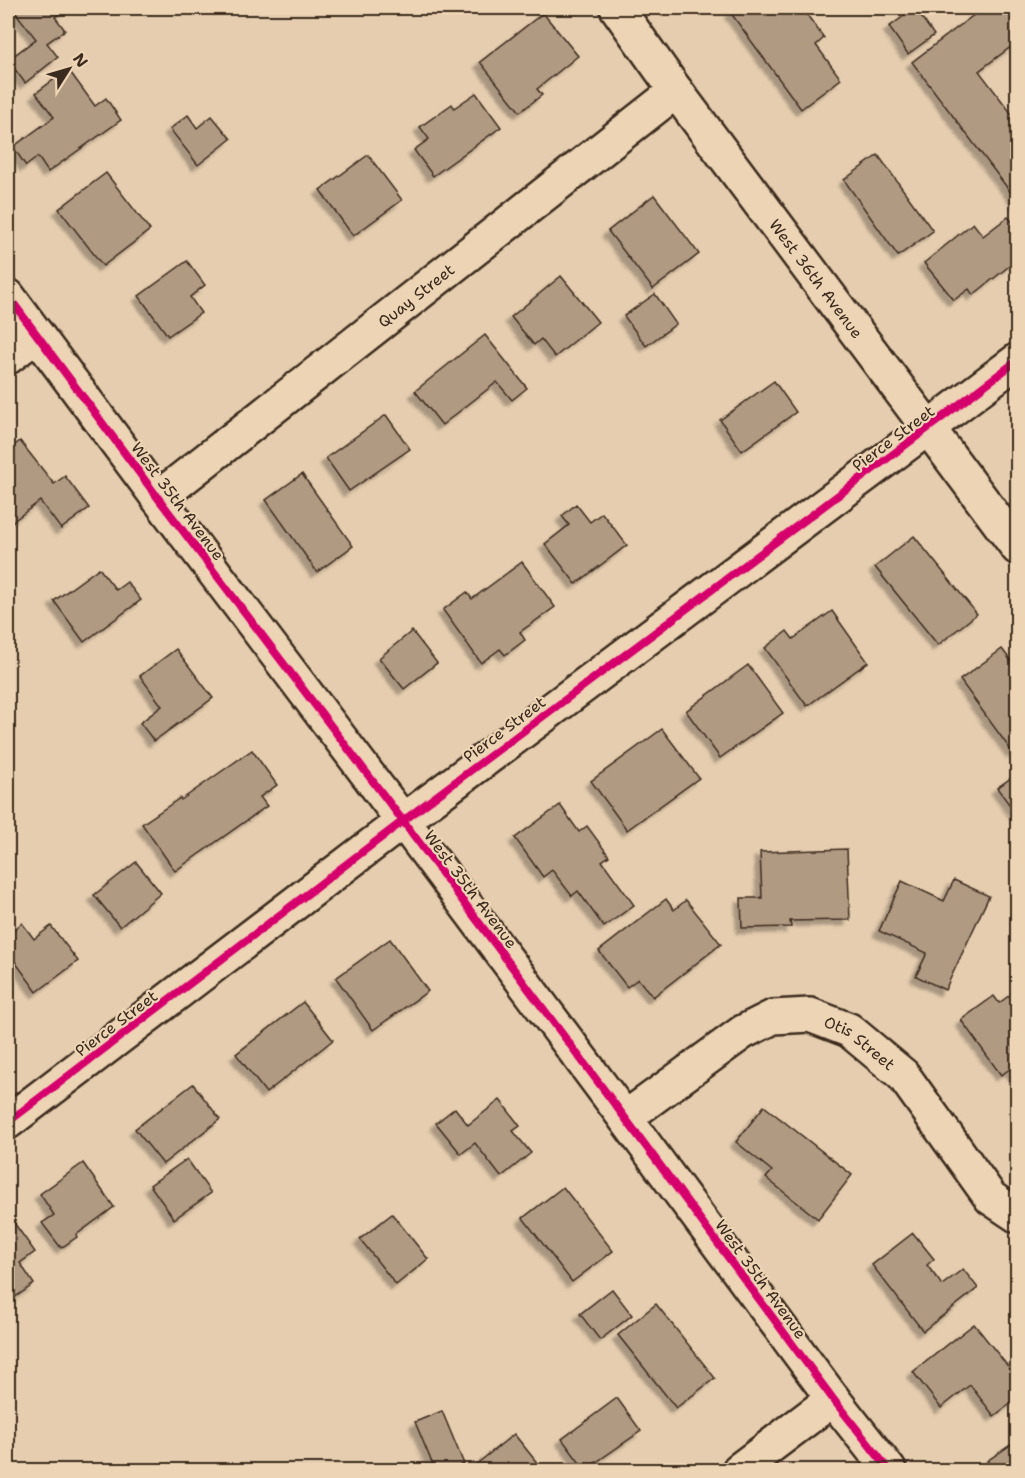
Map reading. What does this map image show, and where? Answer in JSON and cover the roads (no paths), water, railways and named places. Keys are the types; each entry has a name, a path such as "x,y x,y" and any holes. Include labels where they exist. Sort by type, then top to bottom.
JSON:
{"street":[{"name":"West 36th Avenue","path":"616,8 676,92 1017,548"},
{"name":"Quay Street","path":"158,498 676,92"},
{"name":"West 35th Avenue","path":"8,296 403,821 833,1399 889,1470"},
{"path":"8,357 37,335"},
{"name":"Pierce Street","path":"8,1122 403,821 1017,360"},
{"name":"Otis Street","path":"625,1118 743,1032 773,1017 810,1015 849,1030 903,1075 991,1198 1017,1216"},
{"path":"739,1470 833,1399"}]}
